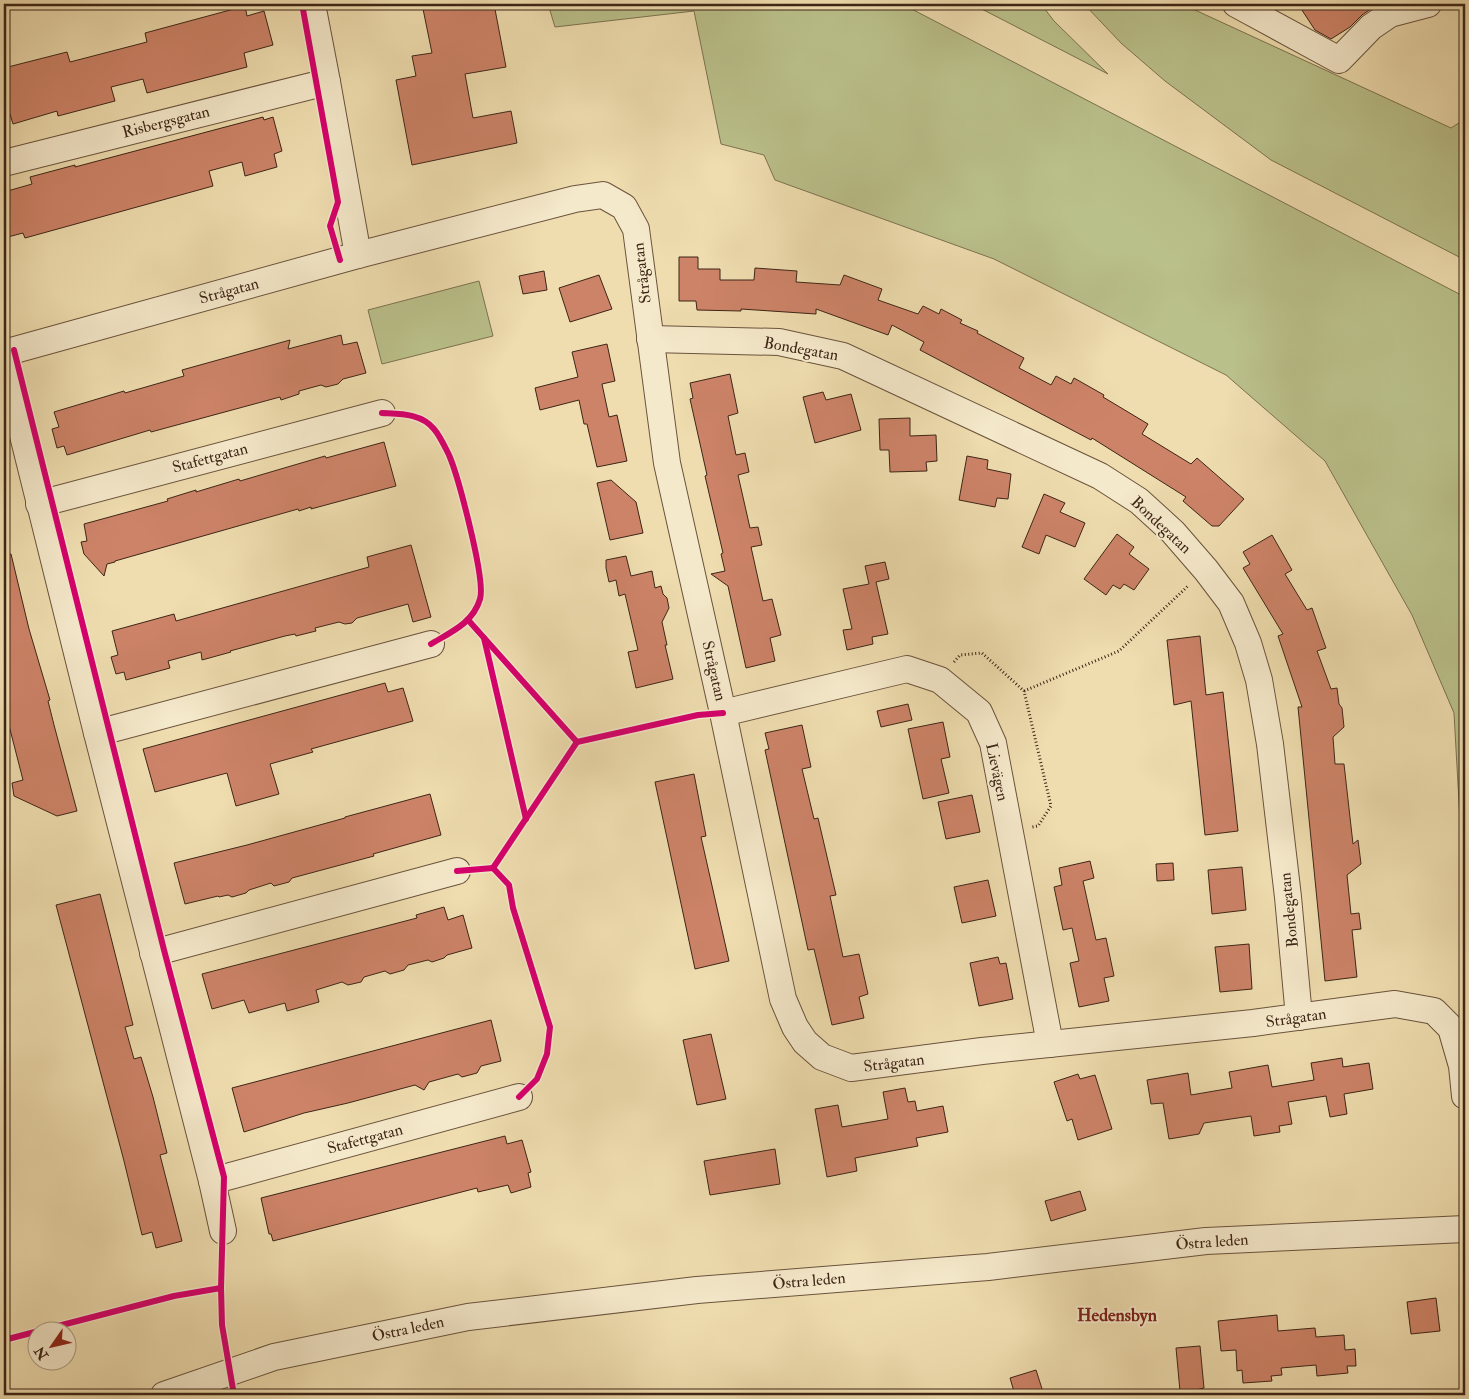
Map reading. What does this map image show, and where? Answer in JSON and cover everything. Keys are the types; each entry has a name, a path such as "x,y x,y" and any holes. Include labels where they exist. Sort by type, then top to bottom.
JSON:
{"street":[{"path":"312,4 328,82 358,255"},
{"path":"1236,4 1339,60 1370,27 1390,14 1428,4"},
{"name":"Risbergsgatan","path":"4,163 328,82"},
{"name":"Strågatan","path":"4,353 358,255 575,199 602,195 624,207 636,229 667,463 723,713 783,999 795,1027 805,1042 822,1057 851,1068 982,1051 1253,1023 1395,1004 1434,1011 1451,1028 1462,1066 1465,1096"},
{"name":"Bondegatan","path":"650,339 779,342 843,356 1100,476 1138,501 1173,532 1206,570 1231,603 1248,643 1259,680 1280,822 1299,1017"},
{"path":"4,358 96,733 212,1180 223,1232"},
{"name":"Stafettgatan","path":"39,504 382,413"},
{"path":"96,733 431,644"},
{"name":"Lievägen","path":"723,713 907,669 940,680 979,712 993,743 1050,1044"},
{"path":"153,953 457,872"},
{"name":"Stafettgatan","path":"212,1180 519,1098"},
{"name":"Östra leden","path":"164,1395 274,1357 468,1317 697,1290 988,1267 1206,1242 1465,1228"}],"path":[{"path":"1024,691 1119,651 1206,570"}],"green space":[{"path":"548,4 902,4 1465,297 1465,910 1454,713 1412,615 1325,461 1226,375 994,259 775,180 764,155 721,144 694,11 555,27"},
{"path":"972,4 1041,4 1054,21 1108,74"},
{"path":"1084,4 1182,4 1451,128 1465,119 1465,260 1271,160 1165,81 1121,43"},
{"path":"479,281 493,336 382,364 368,310"}],"building":[{"path":"422,4 494,4 506,67 465,74 473,118 511,111 517,143 412,165 396,80 416,76 412,56 432,53"},
{"path":"1298,4 1378,4 1362,15 1350,27 1331,39 1315,30"},
{"path":"245,6 247,16 264,11 273,45 244,53 247,67 147,93 143,79 111,87 115,101 58,116 57,111 13,124 10,114 4,115 4,68 67,52 70,62 147,42 145,33"},
{"path":"263,117 264,120 273,117 282,151 274,154 277,167 245,176 242,162 209,171 213,186 25,238 23,233 4,238 4,192 32,184 30,177 75,165 75,167"},
{"path":"679,257 698,257 698,269 720,269 720,280 754,280 755,268 797,271 796,282 840,285 844,275 882,289 878,300 918,314 923,306 939,314 941,309 962,320 960,323 978,331 977,333 1024,358 1019,368 1051,385 1056,376 1071,384 1074,378 1104,395 1103,397 1148,424 1142,434 1191,464 1197,458 1244,499 1219,526 1212,526 1183,501 1186,497 1092,438 1091,440 920,350 924,342 892,325 888,335 816,309 816,314 741,309 741,311 697,310 696,301 679,301"},
{"path":"544,271 547,290 523,294 519,276"},
{"path":"599,275 612,309 570,322 559,288"},
{"path":"341,335 343,345 357,342 366,373 343,379 338,384 326,387 321,385 299,391 299,394 281,400 280,397 151,432 150,430 67,455 64,446 57,448 52,429 59,427 54,412 124,391 125,393 184,376 182,370 290,340 288,349"},
{"path":"607,344 615,381 602,384 609,417 617,415 627,461 597,467 579,400 540,410 535,388 578,377 572,352"},
{"path":"730,374 738,413 728,416 736,455 745,453 749,472 738,475 750,528 758,527 762,545 751,547 763,601 772,599 781,635 770,638 775,661 746,668 728,586 711,574 725,571 721,554 723,553 690,399 693,398 690,383"},
{"path":"823,392 826,400 851,394 861,430 815,443 803,397"},
{"path":"910,418 910,436 936,435 937,461 926,462 927,471 890,472 889,450 880,450 879,419"},
{"path":"384,442 396,486 311,509 311,507 299,511 298,509 115,561 107,564 104,576 84,554 81,542 87,541 84,524 168,501 167,499 196,490 196,492 239,479 240,481 325,456 326,458"},
{"path":"967,456 988,460 987,469 1011,474 1008,499 997,498 995,507 959,500"},
{"path":"611,480 636,502 643,533 610,540 597,483"},
{"path":"1044,494 1065,503 1060,512 1085,523 1075,547 1046,535 1039,554 1022,547"},
{"path":"1117,534 1134,547 1129,554 1149,569 1134,590 1124,584 1120,589 1113,585 1106,595 1084,579"},
{"path":"1272,535 1292,570 1285,574 1307,610 1312,608 1326,648 1317,651 1331,689 1337,688 1339,704 1342,708 1344,727 1333,737 1335,764 1344,764 1353,844 1358,840 1361,864 1347,875 1351,914 1359,913 1361,929 1352,930 1357,977 1325,981 1298,707 1302,707 1278,636 1283,634 1243,568 1250,564 1243,552"},
{"path":"411,545 431,617 413,622 408,604 357,618 352,623 345,624 339,622 315,628 316,631 296,636 295,634 285,636 202,660 201,652 168,661 170,668 126,680 124,672 116,674 111,657 118,655 112,631 174,614 176,621 369,567 367,557"},
{"path":"11,554 77,811 57,816 14,796 12,783 23,780 4,706 4,555"},
{"path":"626,556 631,576 652,571 655,588 661,586 663,594 667,598 669,608 662,622 673,679 636,688 628,652 638,650 625,594 619,596 616,580 609,582 606,568 606,560"},
{"path":"885,562 889,579 876,582 888,634 872,637 873,644 847,650 843,630 852,629 843,589 869,584 865,566"},
{"path":"1200,636 1206,695 1223,692 1238,831 1205,835 1191,701 1174,705 1167,640"},
{"path":"385,683 388,692 403,688 413,721 311,749 313,752 270,764 279,794 236,806 227,773 155,792 143,749"},
{"path":"908,704 912,720 881,727 877,711"},
{"path":"943,722 950,757 941,759 949,793 923,799 908,729"},
{"path":"802,725 811,767 802,769 814,819 818,818 836,895 830,896 843,957 859,954 868,994 859,997 864,1018 832,1025 814,949 808,950 765,750 769,749 765,733"},
{"path":"694,774 706,836 701,837 729,961 695,969 655,782"},
{"path":"430,794 441,835 373,854 374,856 292,878 289,882 274,886 271,883 232,897 228,895 218,896 185,904 174,863 247,845"},
{"path":"972,795 980,832 946,839 938,802"},
{"path":"1090,861 1094,878 1083,881 1096,940 1106,938 1114,976 1104,978 1109,1001 1079,1007 1070,963 1079,961 1072,928 1063,930 1054,887 1062,885 1059,868"},
{"path":"1173,863 1174,880 1157,881 1156,864"},
{"path":"1242,867 1246,910 1212,914 1208,870"},
{"path":"988,880 996,916 962,923 954,887"},
{"path":"100,894 133,1025 125,1027 134,1059 141,1057 153,1097 167,1153 160,1155 182,1241 156,1248 152,1232 142,1235 56,905"},
{"path":"444,907 448,920 463,915 472,948 447,955 432,962 428,960 408,965 404,970 390,974 385,971 364,977 361,982 348,985 342,982 316,990 319,1002 287,1011 285,1003 249,1013 244,1000 212,1009 202,974 417,918 416,915"},
{"path":"1249,944 1252,989 1220,992 1215,947"},
{"path":"998,957 1000,964 1006,963 1013,999 979,1006 970,963"},
{"path":"491,1020 501,1061 481,1066 477,1073 462,1077 458,1074 429,1082 424,1090 415,1085 304,1113 244,1132 232,1088"},
{"path":"711,1034 726,1099 697,1105 683,1040"},
{"path":"1342,1058 1343,1067 1369,1063 1373,1089 1344,1094 1347,1114 1330,1117 1326,1096 1288,1102 1292,1124 1279,1126 1280,1132 1254,1136 1251,1116 1204,1123 1199,1134 1169,1139 1163,1103 1151,1104 1147,1080 1188,1073 1191,1095 1232,1088 1229,1072 1268,1065 1272,1087 1314,1080 1311,1063"},
{"path":"1078,1074 1080,1079 1095,1075 1112,1129 1078,1140 1072,1119 1067,1121 1054,1082"},
{"path":"905,1088 908,1102 915,1101 917,1111 943,1106 948,1132 916,1138 918,1146 855,1158 857,1171 827,1177 815,1109 838,1105 842,1127 888,1119 883,1092"},
{"path":"505,1136 507,1144 522,1140 531,1172 528,1173 531,1187 511,1193 508,1185 478,1192 477,1188 273,1241 271,1234 269,1234 261,1198"},
{"path":"775,1149 780,1184 710,1195 704,1161"},
{"path":"1080,1191 1086,1210 1051,1221 1045,1201"},
{"path":"1436,1298 1440,1331 1411,1334 1407,1302"},
{"path":"1277,1315 1278,1331 1315,1328 1316,1337 1344,1335 1345,1350 1355,1349 1356,1366 1347,1366 1348,1373 1317,1376 1316,1365 1281,1368 1282,1375 1271,1376 1272,1381 1243,1383 1242,1370 1237,1371 1236,1350 1221,1351 1218,1321"},
{"path":"1200,1346 1204,1388 1188,1392 1188,1390 1180,1391 1176,1348"},
{"path":"1036,1370 1044,1395 1015,1395 1010,1378"}],"cycle path":[{"path":"302,4 338,202 330,226 340,260"},
{"path":"14,350 164,950 224,1177 222,1325 234,1395"},
{"path":"382,413 417,417 434,429 453,466 475,551 481,588 477,607 467,621 431,644"},
{"path":"469,621 577,742"},
{"path":"484,638 526,819"},
{"path":"493,868 577,742 698,715 723,713"},
{"path":"457,871 493,868 509,885 513,908 550,1027 547,1054 537,1079 519,1097"},
{"path":"4,1340 174,1296 221,1288"}],"district":[{"name":"Hedensbyn","path":"1117,1315"}]}
